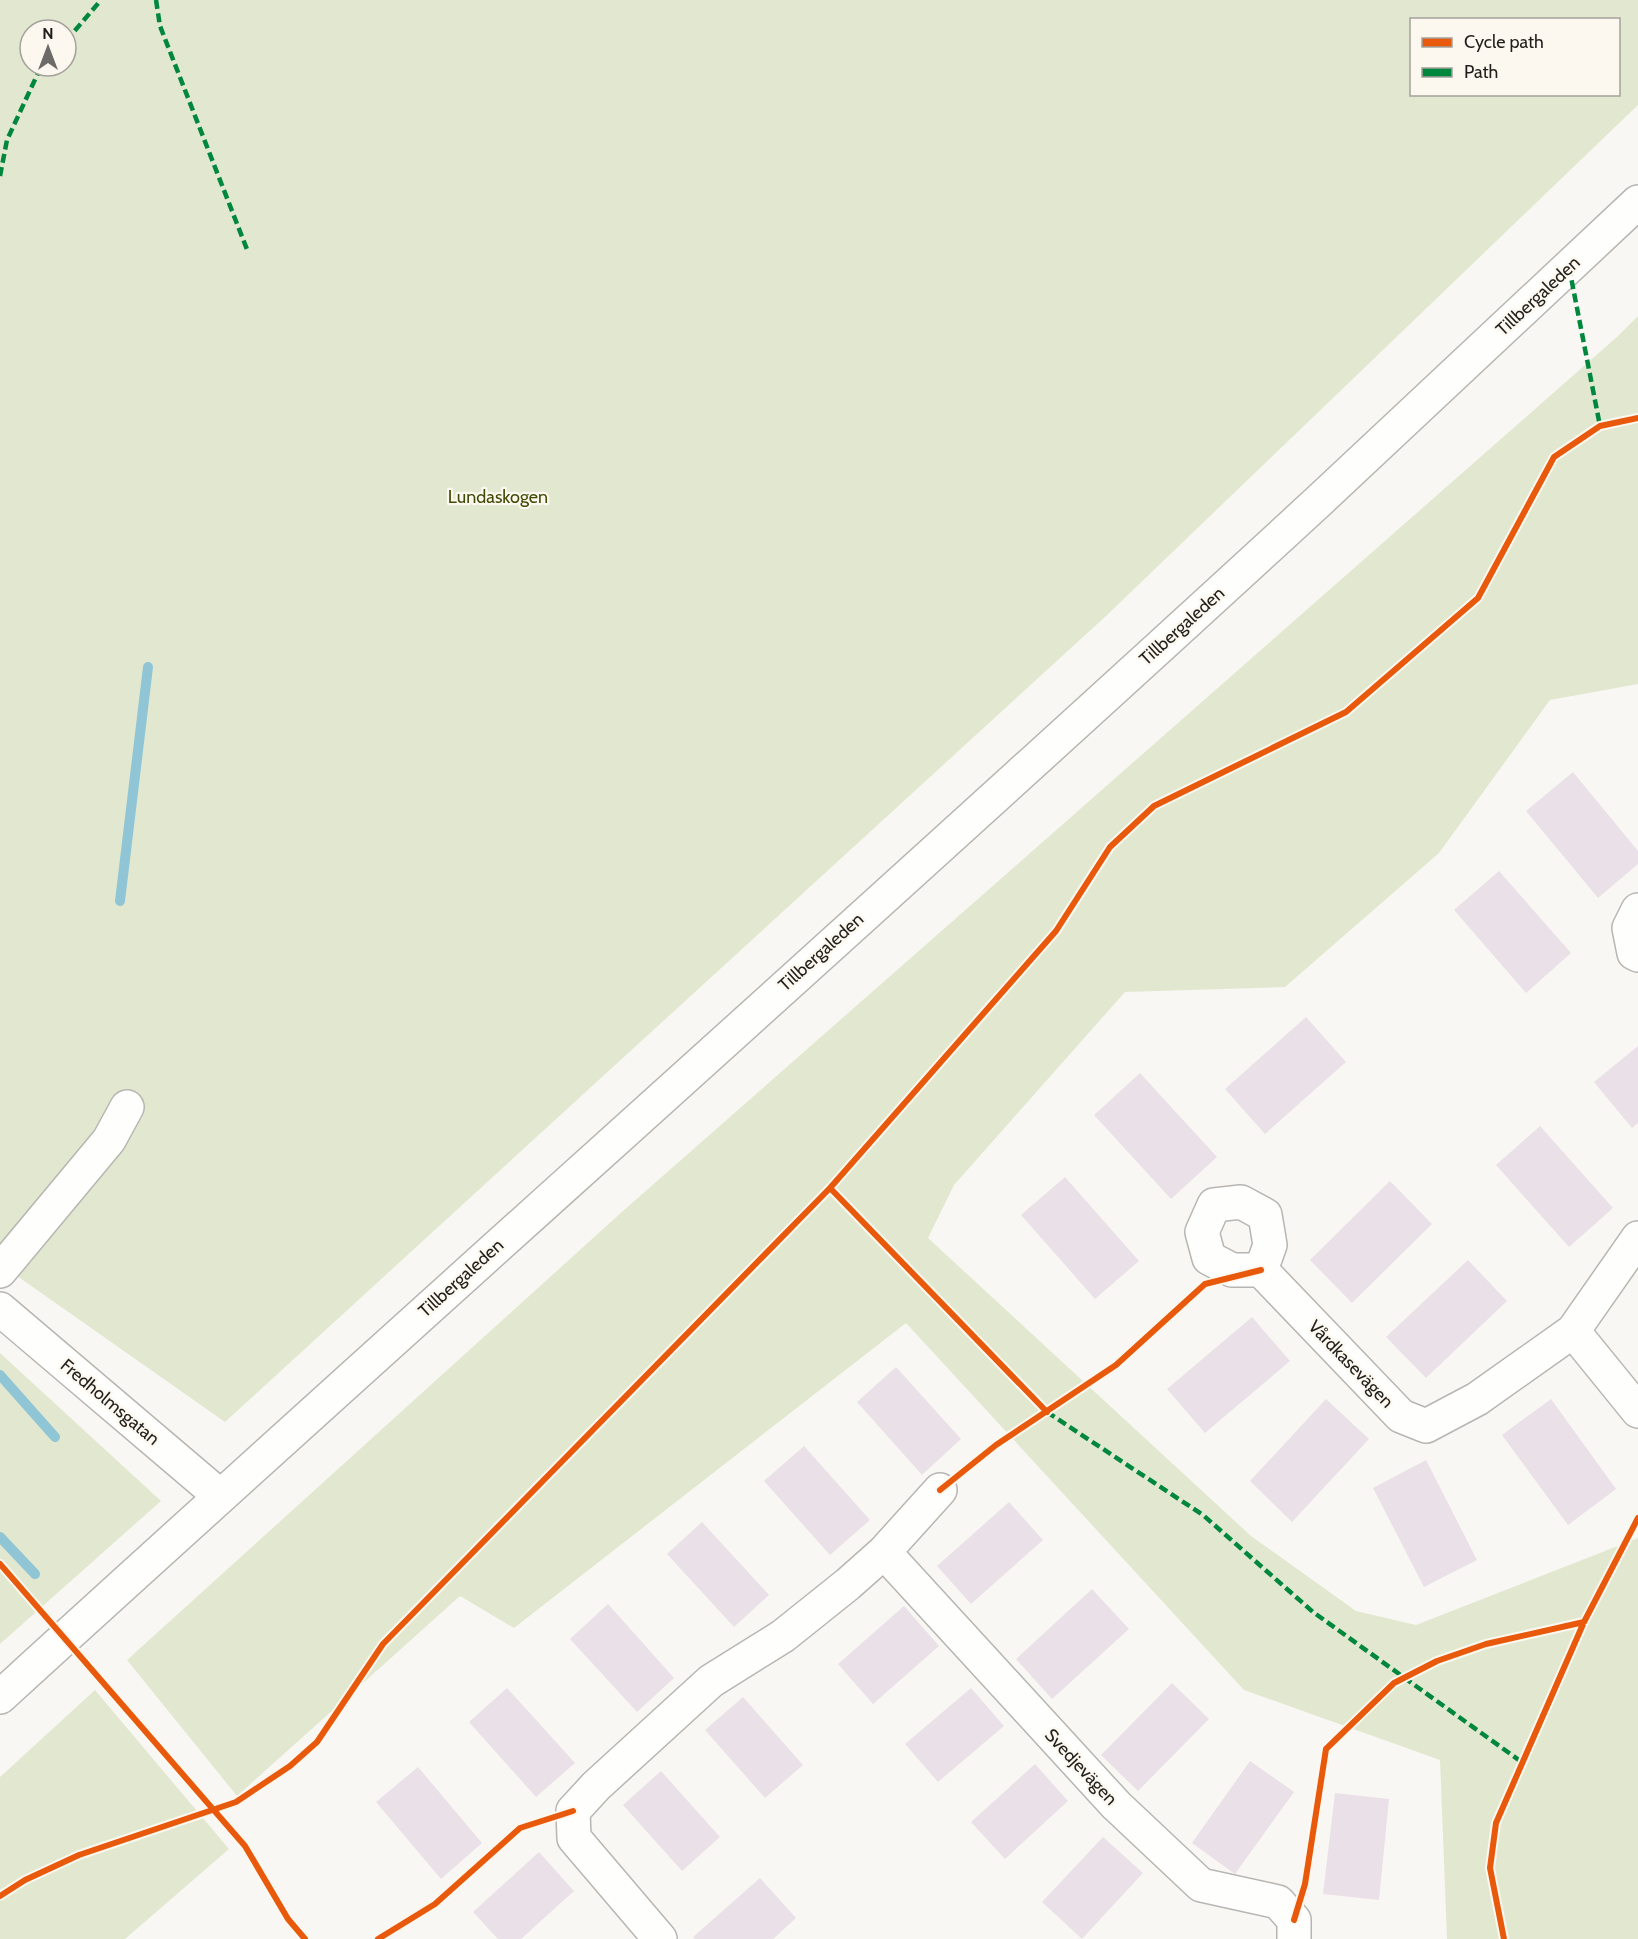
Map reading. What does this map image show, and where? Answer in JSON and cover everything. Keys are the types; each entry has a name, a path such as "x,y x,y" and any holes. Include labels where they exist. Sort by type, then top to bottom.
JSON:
{"street":[{"name":"Tillbergaleden","path":"0,1697 1106,696 1324,497 1638,202"},
{"path":"1638,910 1629,928 1634,953 1638,955"},
{"path":"0,1271 110,1140 127,1107"},
{"name":"Vårdkasevägen","path":"1261,1270 1401,1416 1426,1426 1477,1399 1573,1331 1638,1238"},
{"name":"Fredholmsgatan","path":"0,1309 220,1496"},
{"path":"1573,1331 1638,1411"},
{"path":"660,1939 574,1839 573,1811 596,1786 711,1681 783,1636 884,1552 940,1490"},
{"name":"Svedjevägen","path":"884,1552 1124,1813 1201,1886 1278,1902 1294,1920 1294,1939"}],"green space":[{"name":"Lundaskogen","path":"0,0 1638,0 1638,105 1106,616 225,1422 0,1264"},
{"path":"1638,316 1638,684 1550,700 1439,853 1285,987 1125,992 954,1185 928,1238 1251,1536 1356,1611 1416,1625 1638,1538 1638,1939 1447,1939 1440,1760 1244,1690 906,1323 514,1628 460,1596 237,1796 127,1660 623,1211"},
{"path":"0,1353 161,1501 0,1644"},
{"path":"95,1690 229,1849 125,1939 0,1939 0,1777"}],"building":[{"path":"1573,772 1638,851 1638,864 1598,898 1526,811"},
{"path":"1499,871 1571,953 1526,993 1454,910"},
{"path":"1306,1017 1346,1062 1265,1134 1225,1089"},
{"path":"1638,1046 1638,1123 1632,1128 1594,1082"},
{"path":"1140,1073 1217,1157 1171,1199 1094,1115"},
{"path":"1540,1126 1613,1208 1569,1247 1496,1165"},
{"path":"1065,1177 1139,1261 1095,1299 1021,1215"},
{"path":"1390,1181 1432,1224 1352,1303 1310,1260"},
{"path":"1468,1260 1507,1301 1426,1378 1386,1337"},
{"path":"1252,1317 1290,1361 1205,1433 1167,1389"},
{"path":"896,1367 961,1439 922,1475 857,1402"},
{"path":"1326,1399 1369,1439 1292,1522 1250,1481"},
{"path":"1551,1399 1616,1489 1568,1525 1502,1435"},
{"path":"804,1446 870,1520 830,1555 764,1481"},
{"path":"1426,1460 1477,1560 1424,1587 1373,1488"},
{"path":"1009,1502 1043,1540 971,1604 937,1566"},
{"path":"702,1522 769,1595 734,1627 667,1554"},
{"path":"1092,1589 1129,1629 1052,1699 1016,1659"},
{"path":"608,1604 674,1678 637,1712 570,1639"},
{"path":"904,1606 939,1646 873,1704 838,1664"},
{"path":"1172,1683 1209,1719 1138,1791 1101,1755"},
{"path":"507,1688 575,1763 536,1797 469,1722"},
{"path":"971,1688 1004,1726 938,1782 905,1744"},
{"path":"743,1697 803,1765 765,1798 705,1730"},
{"path":"1250,1761 1294,1792 1235,1874 1192,1843"},
{"path":"1035,1764 1068,1801 1005,1859 971,1822"},
{"path":"418,1767 482,1843 441,1879 376,1802"},
{"path":"661,1771 720,1837 682,1871 623,1805"},
{"path":"1335,1793 1389,1799 1379,1900 1323,1894"},
{"path":"1103,1837 1143,1873 1082,1939 1042,1902"},
{"path":"539,1852 574,1891 521,1939 498,1939 473,1912"},
{"path":"760,1878 796,1918 773,1939 695,1939 693,1937"}],"waterway":[{"path":"120,901 148,667"},
{"path":"0,1375 55,1437"},
{"path":"0,1537 35,1574"}],"marked path":[{"path":"78,27 101,0"},
{"path":"156,0 160,26 248,252"},
{"path":"0,176 7,140 36,78"},
{"path":"1569,267 1600,426"},
{"path":"1047,1412 1203,1515 1313,1612 1523,1763"}],"cycle path":[{"path":"0,1896 25,1880 79,1855 236,1802 290,1766 317,1742 383,1644 830,1188 1056,931 1110,847 1154,806 1346,712 1478,598 1554,457 1600,426 1638,418"},
{"path":"830,1188 1047,1412"},
{"path":"940,1490 996,1445 1116,1365 1205,1284 1261,1270"},
{"path":"1504,1939 1490,1868 1496,1823 1584,1622 1638,1518"},
{"path":"0,1564 245,1846 288,1919 305,1939"},
{"path":"1294,1920 1305,1884 1326,1749 1394,1683 1437,1661 1486,1644 1584,1622"},
{"path":"378,1939 435,1904 520,1828 573,1811"}]}
